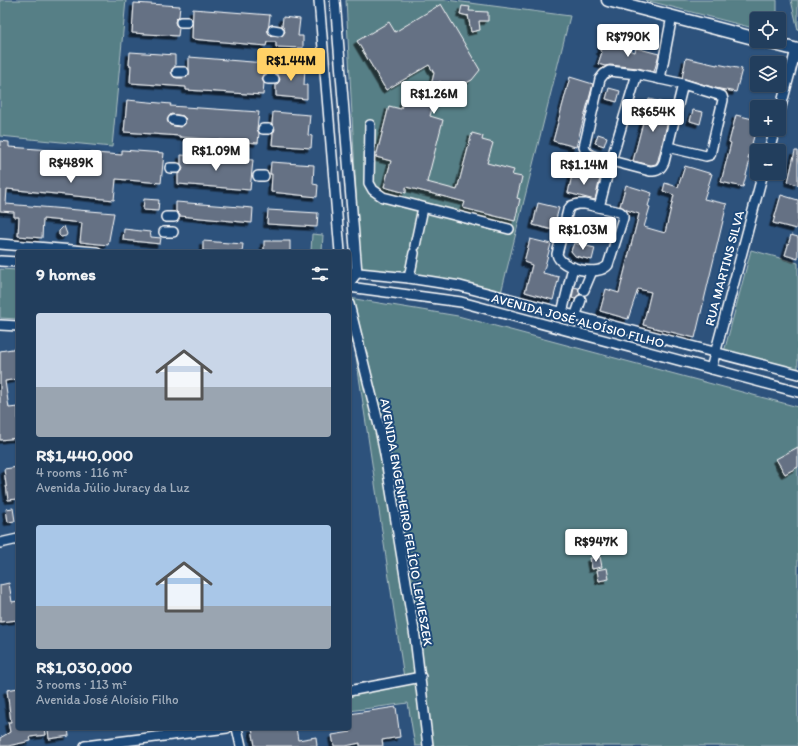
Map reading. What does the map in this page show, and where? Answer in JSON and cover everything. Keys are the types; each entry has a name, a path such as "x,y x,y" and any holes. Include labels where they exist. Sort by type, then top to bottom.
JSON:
{"main road":[{"path":"608,0 750,37"},
{"path":"786,47 797,50"}],"street":[{"path":"319,0 340,250"},
{"path":"335,0 353,272"},
{"path":"660,79 672,16"},
{"path":"783,100 797,50"},
{"path":"668,147 706,156 711,153 723,98 721,95 683,84 637,74 609,71 600,79 584,147 585,151 589,155 611,161 650,171 657,171 662,168 683,84"},
{"path":"599,207 637,74"},
{"path":"370,125 369,183 373,190 383,197 509,229"},
{"name":"RUA MARTINS SILVA","path":"711,369 761,180"},
{"path":"578,204 599,207 620,212 623,218 608,265 602,270 592,271 573,267 559,260 557,254 568,210 572,206 578,204"},
{"path":"409,278 423,208"},
{"path":"0,244 72,250"},
{"path":"0,260 16,262"},
{"path":"562,313 573,267"},
{"path":"584,290 592,271"},
{"name":"AVENIDA JOSÉ ALOÍSIO FILHO","path":"353,272 409,278 460,286 798,374"},
{"name":"AVENIDA JOSÉ ALOÍSIO FILHO","path":"351,287 461,302 798,392"},
{"path":"575,317 581,300"},
{"name":"AVENIDA ENGENHEIRO FELÍCIO LEMIESZEK","path":"351,312 381,434 411,610 428,746"},
{"path":"0,325 16,326"},
{"path":"0,542 16,539"},
{"path":"351,691 420,677"},
{"path":"85,746 211,730"},
{"path":"237,730 240,746"}],"green space":[{"path":"0,0 126,0 112,147 0,136"},
{"path":"346,0 447,0 570,16 501,293 360,269"},
{"path":"645,0 777,0 777,12 750,12 750,27"},
{"path":"791,0 798,0 798,30"},
{"path":"312,234 323,235 322,250 311,250"},
{"path":"751,250 798,263 798,371 724,352"},
{"path":"0,269 16,270 16,319 0,318"},
{"path":"351,298 458,316 798,407 798,746 415,746 408,703 351,711 351,686 404,678 354,343 351,343"}],"building":[{"path":"134,3 180,6 179,16 175,22 179,28 178,36 132,33"},
{"path":"441,4 480,70 472,80 446,93 440,81 430,116 443,120 427,182 457,190 472,133 483,136 482,140 493,143 487,163 514,170 512,175 522,177 517,198 520,199 515,221 463,208 465,202 406,187 406,193 384,187 391,161 376,157 389,106 401,109 404,98 427,102 434,73 429,65 386,90 357,41 389,22 395,32"},
{"path":"462,6 470,7 469,11 488,12 488,21 479,21 480,30 471,32 468,15 460,14"},
{"path":"193,9 270,15 268,32 272,36 278,37 285,32 282,26 283,17 300,19 298,36 303,36 303,48 276,47 276,42 267,42 266,46 192,39"},
{"path":"602,42 635,52 636,48 659,54 654,72 638,68 610,65 605,66 598,64 602,52 600,51"},
{"path":"130,52 175,55 175,67 171,72 174,77 177,78 184,78 189,75 189,57 265,63 264,75 262,79 264,83 263,95 186,90 186,87 130,83"},
{"path":"686,58 742,69 736,92 715,88 682,78"},
{"path":"276,64 305,67 304,85 307,85 307,99 276,96 276,84 280,79 276,74"},
{"path":"570,77 593,84 576,147 553,141"},
{"path":"609,88 620,91 617,102 606,99"},
{"path":"649,99 672,105 658,160 656,164 651,165 633,161"},
{"path":"127,100 171,104 170,106 259,112 257,129 259,133 258,143 124,132","holes":["171,114 183,116 186,119 185,124 180,127 170,125 167,120"]},
{"path":"693,110 703,112 700,124 690,121"},
{"path":"273,112 310,115 308,135 312,136 311,148 272,145 273,133 275,129 272,124"},
{"path":"736,115 750,118 750,136 754,136 752,144 750,144 748,159 750,160 743,187 721,182 731,143 729,142"},
{"path":"598,134 607,137 604,146 595,143"},
{"path":"0,141 9,142 9,147 122,155 122,150 164,153 161,183 116,179 114,200 7,189 6,204 114,213 108,245 80,242 82,223 43,219 42,238 18,236 19,217 14,217 14,212 0,211"},
{"path":"795,151 798,151 798,185 788,182"},
{"path":"181,155 253,160 250,190 178,184 178,174 183,168 181,164"},
{"path":"271,162 314,165 313,184 318,185 317,197 271,192"},
{"path":"685,166 712,174 704,199 727,204 695,338 643,325 651,292 638,289 628,319 600,311 606,289 619,293 639,214 620,206 626,185 652,193 648,206 650,207 644,227 665,233 674,195 663,191 665,183 678,187"},
{"path":"573,171 600,178 595,200 568,193"},
{"path":"781,195 798,200 798,222 796,229 773,223"},
{"path":"144,199 159,200 158,211 143,210"},
{"path":"176,202 253,208 252,223 180,216 176,211"},
{"path":"538,203 559,208 553,230 533,225"},
{"path":"268,210 318,213 317,227 267,224"},
{"path":"64,226 67,234 66,236 61,237 59,235 59,231"},
{"path":"124,229 150,232 151,237 161,238 160,244 123,240"},
{"path":"791,235 798,237 798,259 785,255"},
{"path":"530,239 551,244 543,273 559,277 553,300 525,292 532,265 524,262"},
{"path":"203,241 243,244 242,250 203,250"},
{"path":"264,241 290,241 290,250 264,250"},
{"path":"574,243 595,248 592,260 575,256 571,251"},
{"path":"574,287 578,288 580,294 575,299 572,298"},
{"path":"16,348 16,379 5,381 9,408 16,407 16,438 0,440 0,351"},
{"path":"798,447 798,467 785,474 776,459"},
{"path":"16,467 16,499 8,500 4,469"},
{"path":"13,508 15,521 8,522 6,509"},
{"path":"600,557 602,567 592,569 590,558"},
{"path":"607,568 609,579 599,581 597,570"},
{"path":"9,583 12,602 16,601 16,620 0,622 0,585"},
{"path":"16,688 16,730 45,730 46,735 30,737 31,741 8,746 0,746 0,738 10,732 8,722 11,722 7,690"},
{"path":"396,707 400,737 382,740 383,746 360,746 360,743 346,746 334,746 332,735 351,732 351,714"},
{"path":"48,730 68,730 69,736 49,739"},
{"path":"252,730 296,730 298,740 316,737 317,746 255,746"}]}
